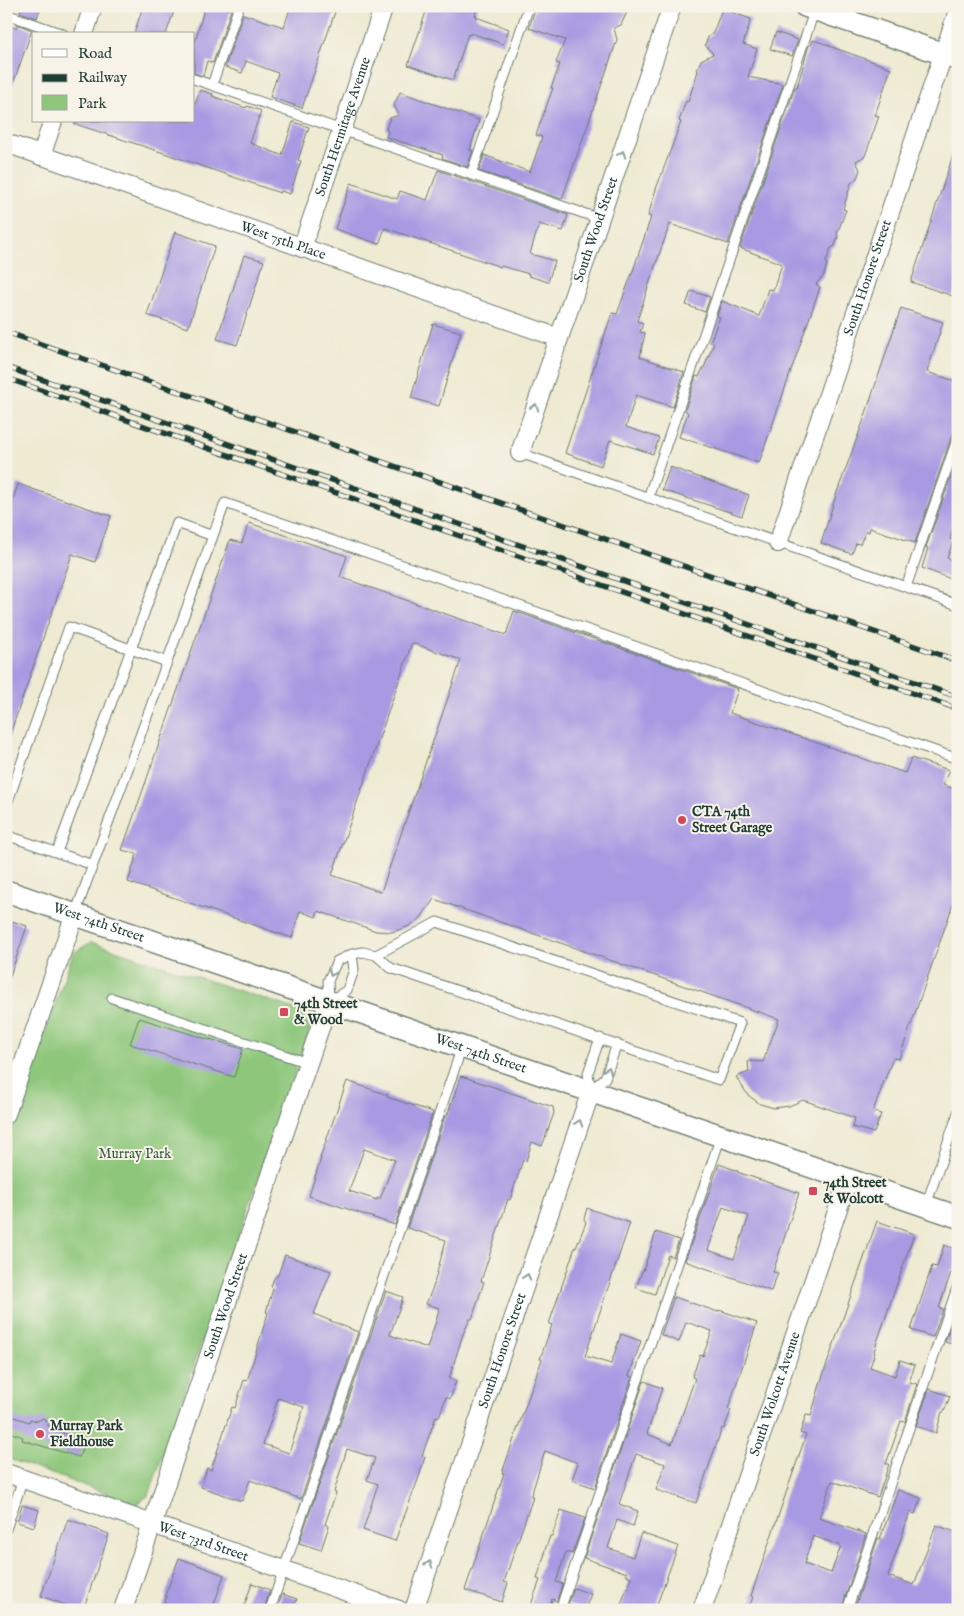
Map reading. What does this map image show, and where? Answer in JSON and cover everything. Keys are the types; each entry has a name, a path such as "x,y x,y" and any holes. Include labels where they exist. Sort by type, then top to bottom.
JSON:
{"street":[{"path":"85,32 93,6"},
{"name":"South Hermitage Avenue","path":"302,248 384,6"},
{"name":"South Wood Street","path":"520,454 672,6"},
{"path":"812,7 951,57"},
{"name":"South Honore Street","path":"778,543 951,57 958,12"},
{"path":"41,156 53,122"},
{"name":"West 75th Place","path":"6,143 559,338"},
{"name":"West 74th Street","path":"6,890 958,1216"},
{"path":"6,1114 75,914"},
{"name":"South Wood Street","path":"123,1610 329,1001"},
{"name":"South Honore Street","path":"414,1610 590,1091"},
{"name":"South Wolcott Avenue","path":"702,1610 848,1179"},
{"name":"West 73rd Street","path":"6,1473 399,1610"}],"lane":[{"path":"212,85 239,6"},
{"path":"472,174 529,6"},
{"path":"648,498 812,7"},
{"path":"6,14 57,32"},
{"path":"195,79 600,219"},
{"path":"906,587 958,436"},
{"path":"520,454 958,605"},
{"path":"75,914 225,503 958,759"},
{"path":"58,852 177,523 213,536"},
{"path":"6,807 68,627 167,662"},
{"path":"6,835 93,865"},
{"path":"352,954 354,970 347,990 329,1001 328,981 337,961 352,954 364,952 376,955 391,968 719,1080 740,1023 438,922 376,955"},
{"path":"112,998 308,1063"},
{"path":"590,1091 588,1073 600,1038"},
{"path":"590,1091 605,1078 617,1044"},
{"path":"270,1610 462,1047"},
{"path":"926,1206 958,1113"},
{"path":"560,1610 721,1136"},
{"path":"847,1610 958,1286"},
{"path":"6,1529 23,1479"}],"green space":[{"name":"Murray Park","path":"91,942 301,1011 310,1028 149,1495 137,1504 6,1458 6,1145 73,953"}],"building":[{"path":"22,6 41,6 37,18 20,12"},
{"path":"143,6 176,6 167,32 135,32"},
{"path":"205,6 220,6 231,10 213,63 207,61 203,76 195,73 195,41"},
{"path":"291,6 337,6 302,108 270,97 278,73 246,61 242,73 225,67 243,14 284,27"},
{"path":"428,6 478,6 476,17 509,29 503,44 471,33 470,35 468,34 453,80 408,65"},
{"path":"536,6 611,6 627,12 621,25 614,28 617,40 562,199 479,171 484,155 530,172 542,137 536,135 553,88 551,88 560,64 556,63 565,40 529,28"},
{"path":"722,9 751,19 743,44 757,49 748,77 783,84 728,244 670,224 637,321 643,323 640,332 645,333 640,357 684,372 673,407 636,395 626,427 659,438 653,454 610,440 601,466 565,453 612,313 617,314 634,268 651,217 648,216 656,189 681,122 679,121 686,101 688,102 697,70 701,60 713,54 705,45 708,37 713,33"},
{"path":"17,24 32,30 8,98 6,98 6,25 16,28"},
{"path":"776,32 798,40 792,56 770,49"},
{"path":"813,40 891,68 875,115 879,116 865,156 856,161 860,170 857,178 851,183 843,209 846,210 837,234 835,246 831,248 826,261 824,275 816,284 820,287 759,463 679,437 688,413 685,410 696,376 699,377 703,370 714,343 710,342 720,317 717,316 722,301 759,316 768,289 773,290 782,264 740,248 795,87 797,87 809,45 811,45"},
{"path":"200,90 246,108 247,106 261,111 250,143 281,155 293,122 309,127 298,160 301,161 290,194 281,191 280,193 75,124 75,122 195,122 195,104"},
{"path":"400,92 479,120 470,150 473,151 467,167 442,158 443,155 386,137 388,132 386,128 390,118 399,115 394,105"},
{"path":"955,149 958,150 958,283 953,296 911,282"},
{"path":"438,170 568,215 563,231 539,224 530,254 555,261 548,282 529,276 529,274 501,267 385,228 379,244 335,229 351,183 397,199 400,191 427,200"},
{"path":"175,232 215,246 188,328 147,315"},
{"path":"244,255 264,261 237,345 217,339"},
{"path":"691,291 710,297 705,312 686,305"},
{"path":"901,308 943,322 927,372 958,382 958,431 952,435 915,543 870,528 869,532 866,531 860,544 856,543 852,554 821,543"},
{"path":"433,324 461,332 439,406 411,398"},
{"path":"958,457 958,516 950,539 954,540 947,558 957,561 951,579 922,568 928,548 926,547"},
{"path":"670,467 749,495 742,516 662,490"},
{"path":"18,484 111,516 95,562 72,554 9,737 6,737 6,501 12,503"},
{"name":"CTA 74th Street Garage","path":"249,523 347,556 340,577 506,635 514,611 738,689 730,713 905,773 911,758 949,770 943,785 958,790 958,890 899,1059 893,1058 873,1111 881,1114 874,1133 852,1127 855,1118 803,1100 789,1106 774,1108 760,1104 748,1095 736,1077 749,1072 748,1061 763,1062 779,1019 434,899 420,919 407,927 392,932 376,931 318,911 316,917 300,911 292,938 128,882 137,854 122,850 230,540 242,543","holes":["412,643 461,660 381,892 332,875"]},
{"path":"6,919 27,926 9,979 6,978"},
{"path":"139,1018 243,1049 234,1077 130,1044"},
{"path":"461,1076 553,1107 554,1113 542,1146 532,1142 526,1161 523,1160 510,1200 508,1199 481,1281 484,1282 472,1319 470,1319 463,1334 449,1379 456,1381 450,1399 446,1397 439,1417 436,1416 422,1456 425,1457 419,1477 395,1541 363,1530 378,1484 367,1480 375,1458 347,1449 334,1492 336,1493 325,1524 329,1526 321,1550 299,1543 386,1291 403,1297 390,1335 427,1348 439,1308 426,1304 433,1287 446,1240 407,1228 445,1116 447,1116"},
{"path":"347,1081 433,1112 395,1225 309,1196","holes":["364,1149 395,1160 380,1199 377,1198 377,1200 349,1191"]},
{"path":"719,1164 799,1193 773,1272 778,1273 771,1291 685,1261","holes":["723,1207 749,1216 734,1259 708,1250"]},
{"path":"587,1208 630,1223 585,1356 611,1364 621,1334 641,1341 629,1376 632,1377 595,1488 572,1480 578,1463 545,1451 531,1496 533,1497 504,1582 508,1583 502,1602 465,1590 504,1473 502,1473 542,1359 540,1359 552,1325 549,1324 575,1247 586,1222 584,1219"},
{"path":"877,1221 914,1234 870,1367 895,1376 900,1360 915,1365 909,1382 917,1384 905,1422 901,1421 886,1464 889,1464 878,1497 832,1481 819,1518 866,1534 841,1610 748,1610 753,1597 751,1596 806,1435 800,1433 806,1415 811,1416 821,1381","holes":["813,1536 841,1546 831,1573 804,1564"]},
{"path":"656,1232 679,1240 673,1257 668,1255 655,1294 636,1288"},
{"path":"944,1245 958,1250 958,1259 954,1270 952,1269 939,1308 943,1309 933,1337 911,1330 932,1266 937,1267"},
{"path":"285,1255 331,1271 314,1314 358,1332 301,1499 250,1480 242,1501 201,1487 207,1468 211,1470 232,1407 235,1408 244,1380 247,1381 268,1313 266,1312 273,1289 271,1286 274,1278 278,1275","holes":["278,1398 304,1407 289,1453 263,1444"]},
{"path":"674,1297 757,1323 728,1409 731,1410 724,1429 722,1428 696,1503 656,1490 665,1464 636,1454 619,1504 638,1511 633,1526 617,1520 608,1548 633,1557 641,1533 678,1546 655,1610 619,1610 631,1577 626,1575 627,1573 584,1558 644,1381 662,1388 647,1434 672,1444 695,1378 692,1377 700,1355 703,1356 712,1331 686,1322 679,1342 661,1335"},
{"path":"955,1313 958,1314 958,1346 945,1342"},
{"path":"929,1389 950,1396 944,1412 942,1412 936,1433 916,1426"},
{"name":"Murray Park Fieldhouse","path":"6,1414 29,1422 30,1419 37,1421 44,1418 47,1425 55,1427 54,1430 85,1441 79,1457 22,1440 23,1437 6,1431"},
{"path":"898,1490 921,1498 915,1514 910,1512 888,1576 914,1585 936,1525 958,1533 958,1595 952,1610 854,1610 878,1538 880,1539"},
{"path":"22,1505 39,1510 34,1527 17,1522"},
{"path":"561,1510 585,1518 572,1554 566,1552 556,1582 562,1584 557,1601 552,1599 549,1610 529,1610 540,1580 537,1579 544,1553"},
{"path":"68,1519 109,1534 83,1610 41,1596"},
{"path":"179,1558 224,1575 212,1610 162,1610"},
{"path":"252,1583 270,1590 264,1610 243,1610"},
{"path":"574,1588 591,1594 585,1610 568,1605"},
{"path":"282,1594 297,1599 293,1610 277,1610"}],"railway":[{"path":"6,332 958,661"},
{"path":"6,367 958,697"},
{"path":"6,378 958,709"}],"place":[{"name":"CTA 74th Street Garage","path":"682,820"},
{"name":"74th Street & Wood","path":"284,1012"},
{"name":"74th Street & Wolcott","path":"813,1191"},
{"name":"Murray Park Fieldhouse","path":"40,1434"}]}
